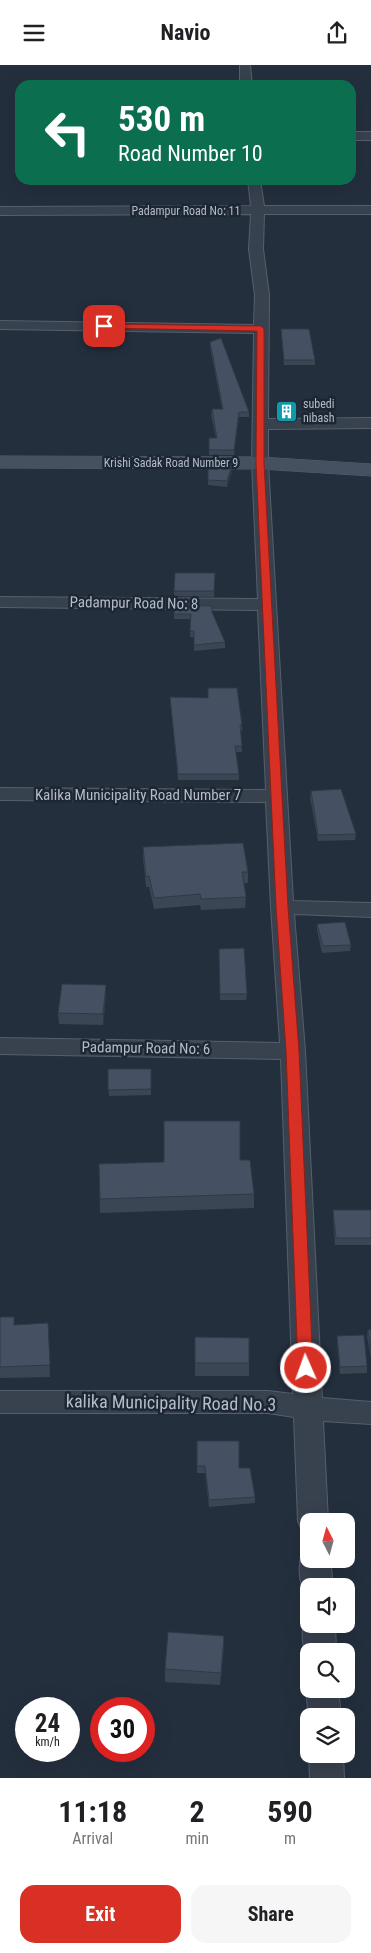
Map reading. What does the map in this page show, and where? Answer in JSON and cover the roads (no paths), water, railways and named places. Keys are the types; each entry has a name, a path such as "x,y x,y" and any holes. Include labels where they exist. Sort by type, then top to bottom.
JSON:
{"street":[{"path":"245,65 246,80"},
{"path":"356,136 371,136"},
{"path":"255,185 258,211 256,249 262,295 260,463 282,907 292,1051 313,1513"},
{"name":"Padampur Road No: 11","path":"0,211 371,210"},
{"path":"0,325 261,329"},
{"path":"260,424 371,423"},
{"name":"Krishi Sadak Road Number 9","path":"0,462 260,463 371,470"},
{"name":"Padampur Road No: 8","path":"0,602 268,605"},
{"name":"Kalika Municipality Road Number 7","path":"0,794 276,796"},
{"path":"282,907 371,910"},
{"name":"Padampur Road No: 6","path":"0,1047 292,1051"},
{"name":"kalika Municipality Road No.3","path":"0,1402 268,1402 334,1411 371,1413"},
{"path":"326,1763 327,1778"}],"place":[{"name":"subedi nibash","path":"287,411"}]}
